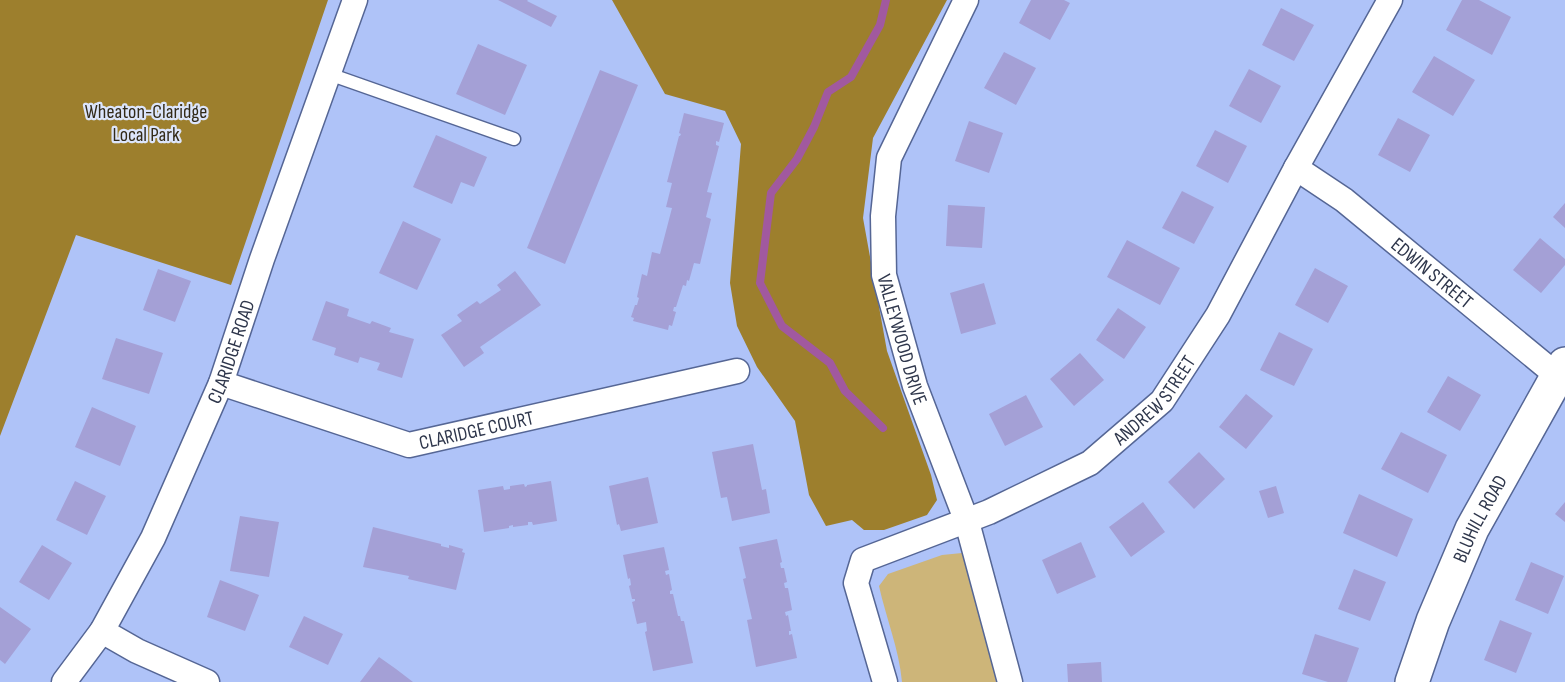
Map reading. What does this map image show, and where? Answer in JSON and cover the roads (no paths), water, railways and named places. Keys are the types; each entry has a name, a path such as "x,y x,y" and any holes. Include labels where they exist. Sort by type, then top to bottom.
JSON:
{"street":[{"name":"CLARIDGE ROAD","path":"64,682 102,631 153,538 221,383 262,260 355,0"},
{"name":"VALLEYWOOD DRIVE","path":"966,0 888,158 884,216 884,275 915,387 967,522 1010,682"},
{"name":"ANDREW STREET","path":"885,682 856,583 863,560 967,522 1090,463 1162,401 1218,315 1296,168 1390,0"},
{"name":"EDWIN STREET","path":"1296,168 1344,200 1563,374"},
{"name":"CLARIDGE COURT","path":"221,383 409,445 737,371"},
{"name":"BLUHILL ROAD","path":"1412,682 1433,621 1472,529 1563,374"},
{"path":"102,631 137,651 207,682"}],"lane":[{"path":"329,74 514,139"}],"waterway":[{"path":"883,428 845,391 830,363 782,326 760,283 771,193 797,159 814,127 828,92 851,77 880,25 886,0"}],"park label":[{"name":"Wheaton-Claridge Local Park","path":"146,122"}]}
